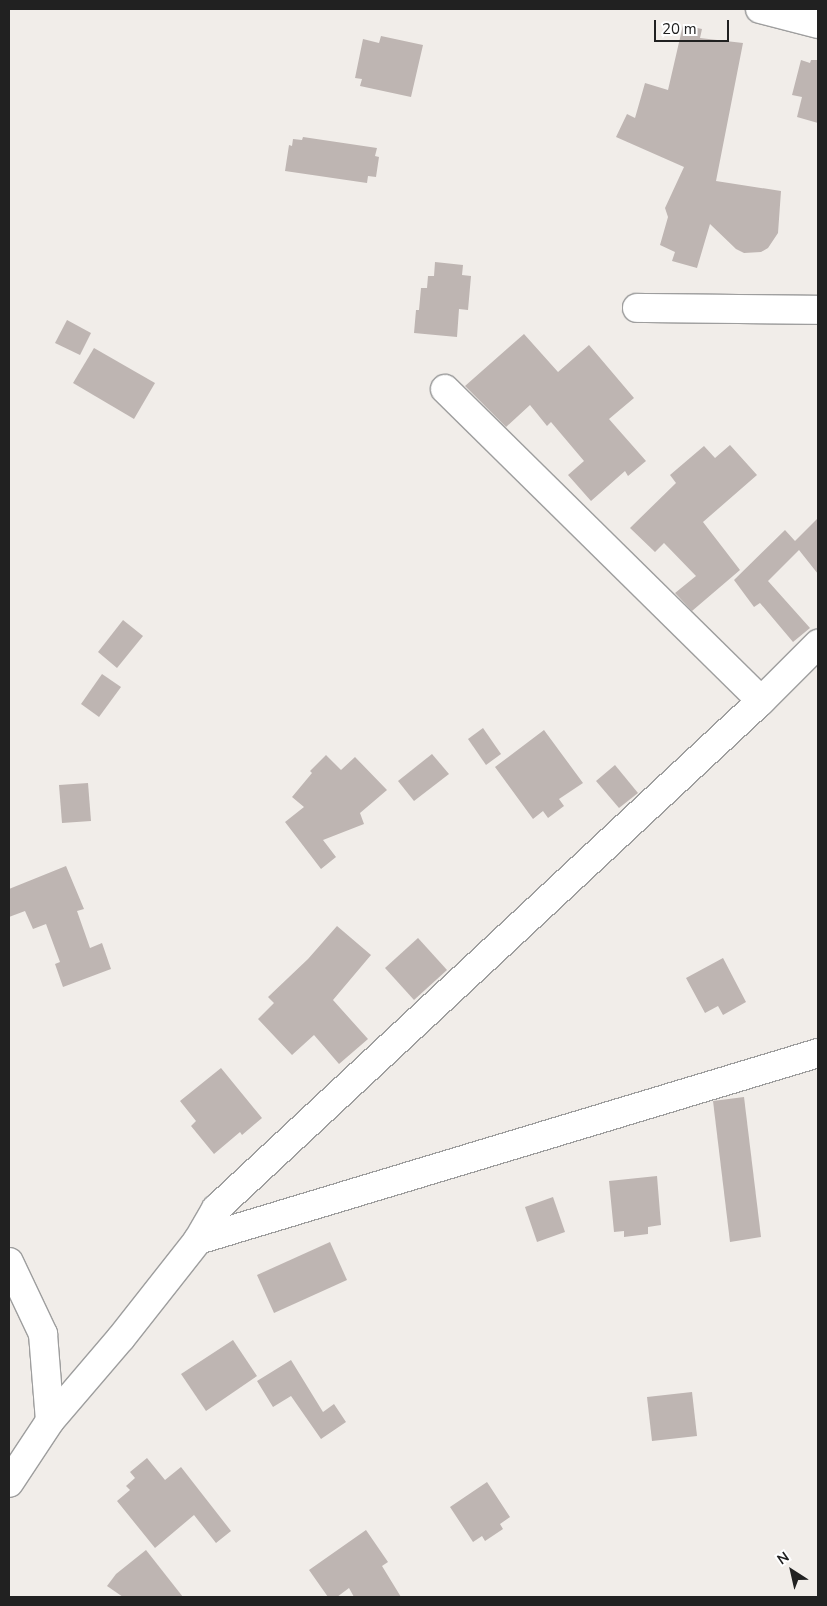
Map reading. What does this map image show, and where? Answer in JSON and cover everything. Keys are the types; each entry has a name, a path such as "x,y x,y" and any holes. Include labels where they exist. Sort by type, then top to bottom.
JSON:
{"street":[{"path":"760,9 818,24"},
{"path":"637,308 818,310"},
{"path":"445,389 761,701"},
{"path":"9,1483 50,1421 121,1338 198,1240 216,1209 761,701 818,644"},
{"path":"198,1240 818,1053"},
{"path":"9,1262 43,1334 50,1421"}],"building":[{"path":"683,25 702,29 700,38 743,43 716,181 781,191 778,233 768,248 761,252 744,253 736,249 710,224 697,268 672,261 675,252 660,245 668,217 665,208 684,167 616,137 627,114 635,118 645,83 668,90"},
{"path":"381,36 423,45 411,97 360,86 362,79 355,78 363,39 379,43"},
{"path":"801,60 810,63 811,60 818,60 818,123 797,117 802,97 792,95"},
{"path":"303,137 377,148 375,156 379,157 376,177 368,176 367,183 285,171 289,145 292,146 293,139 302,140"},
{"path":"435,262 463,265 462,275 471,276 468,310 459,309 457,337 414,333 416,310 419,310 421,288 427,288 428,276 434,276"},
{"path":"67,320 91,333 80,355 55,343"},
{"path":"524,334 558,372 589,345 634,398 609,419 646,461 628,476 625,471 591,501 568,475 584,461 551,422 547,426 530,405 506,427 465,386"},
{"path":"94,348 155,383 134,419 73,383"},
{"path":"730,445 757,475 703,522 740,570 692,611 675,593 696,576 664,543 655,552 630,528 676,483 670,475 704,446 715,458"},
{"path":"818,518 818,574 799,550 768,581 810,628 793,642 760,603 754,607 734,580 785,530 795,541"},
{"path":"123,620 143,636 117,668 98,652"},
{"path":"102,674 121,687 99,717 81,704"},
{"path":"483,728 501,754 486,765 468,739"},
{"path":"544,730 583,783 559,799 564,806 548,818 543,811 533,819 495,767"},
{"path":"432,754 449,774 414,801 398,781"},
{"path":"326,755 341,770 355,757 387,790 360,813 364,824 323,840 336,857 321,869 285,822 304,807 292,797 312,773 310,771"},
{"path":"615,765 638,793 619,808 596,781"},
{"path":"88,783 91,821 62,823 59,785"},
{"path":"66,866 84,909 77,911 90,948 102,943 111,969 63,987 55,964 60,962 46,924 33,929 25,911 9,917 9,889"},
{"path":"337,926 371,955 333,1000 368,1039 339,1064 314,1035 292,1055 258,1019 274,1003 268,997 308,959"},
{"path":"418,938 447,970 414,1000 385,968"},
{"path":"723,958 746,1002 723,1015 718,1006 705,1013 686,978"},
{"path":"221,1068 262,1118 242,1135 240,1132 214,1154 191,1126 196,1121 180,1101"},
{"path":"744,1097 761,1237 730,1242 713,1101"},
{"path":"657,1176 661,1225 648,1227 648,1234 624,1237 624,1231 614,1232 609,1181"},
{"path":"553,1197 565,1232 537,1242 525,1207"},
{"path":"330,1242 347,1280 274,1313 257,1275"},
{"path":"233,1340 257,1376 206,1411 181,1374"},
{"path":"291,1360 323,1412 334,1404 346,1422 321,1439 291,1396 273,1407 257,1381"},
{"path":"692,1392 697,1436 652,1441 647,1397"},
{"path":"147,1458 165,1480 181,1467 231,1531 216,1543 194,1515 155,1548 117,1501 130,1490 126,1486 135,1478 130,1472"},
{"path":"487,1482 510,1517 500,1524 503,1529 485,1541 482,1536 473,1542 450,1507"},
{"path":"366,1530 388,1562 382,1566 401,1597 354,1597 349,1588 337,1597 328,1597 309,1570"},
{"path":"146,1550 183,1597 123,1597 107,1586 116,1574"}]}
